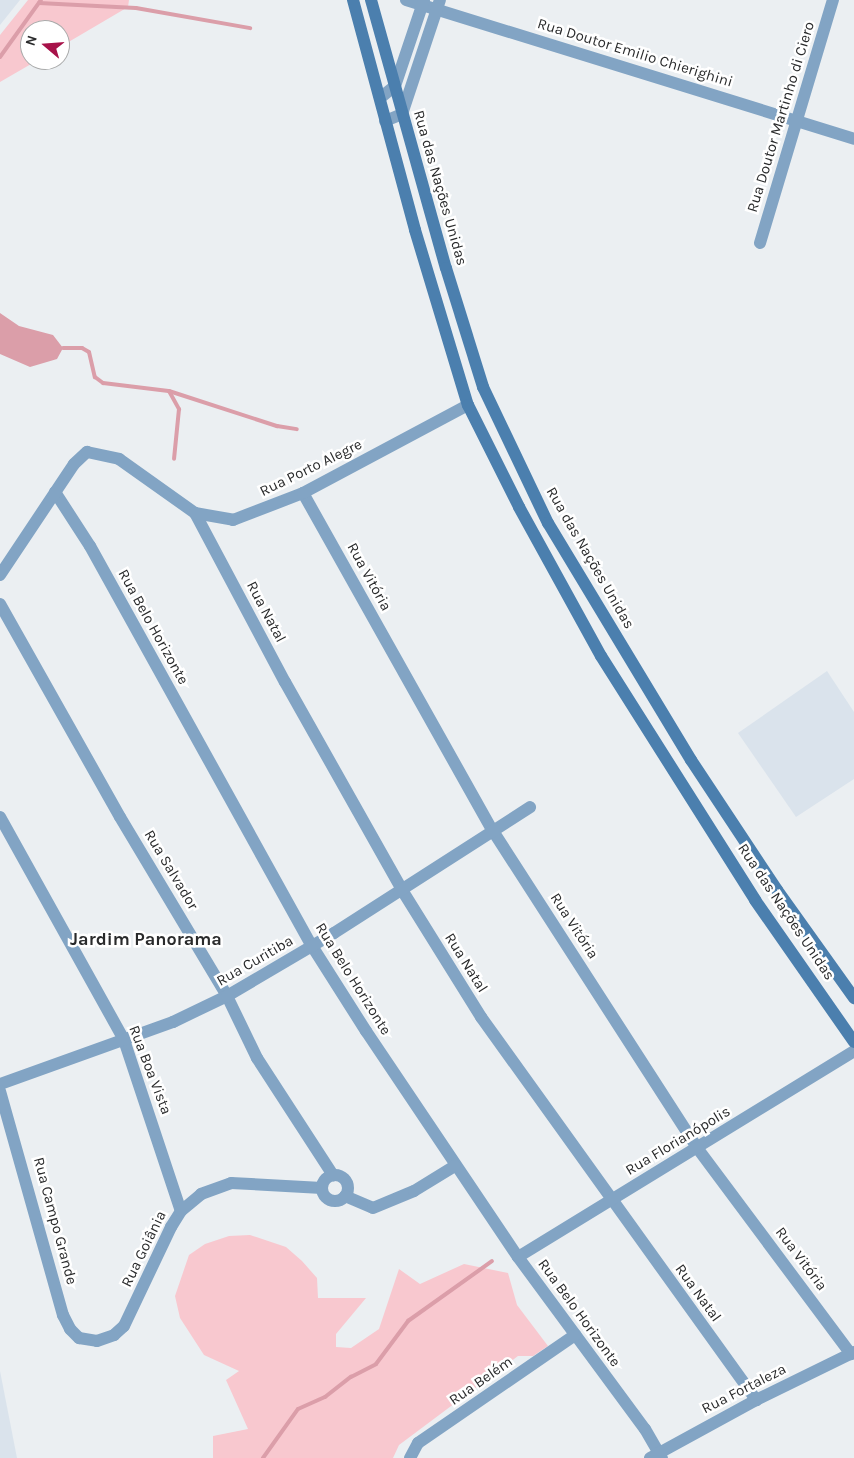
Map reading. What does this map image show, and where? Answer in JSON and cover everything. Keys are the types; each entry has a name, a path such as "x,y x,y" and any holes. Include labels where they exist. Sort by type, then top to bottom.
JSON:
{"main road":[{"path":"354,0 380,98"},
{"name":"Rua das Nações Unidas","path":"371,0 402,114 483,387 548,523 691,760 777,890 854,998"},
{"name":"Rua das Nações Unidas","path":"380,98 448,344 468,405 519,507 601,656 755,900 854,1042"},
{"path":"519,507 518,494 524,490 548,523"},
{"path":"755,900 765,900 777,890"}],"street":[{"name":"Rua Doutor Emilio Chierighini","path":"406,0 439,4 854,139"},
{"name":"Rua Doutor Martinho di Ciero","path":"760,243 833,0"},
{"path":"380,98 395,86 423,2"},
{"path":"385,121 402,114 439,4"},
{"name":"Rua Porto Alegre","path":"0,575 55,492 80,457 87,452 102,453 144,474 195,513 232,520 304,493 468,405"},
{"name":"Rua Belo Horizonte","path":"55,492 90,546 312,946 455,1166 575,1335 657,1456"},
{"name":"Rua Vitória","path":"304,493 493,832 698,1149 852,1353"},
{"name":"Rua Natal","path":"195,513 402,890 481,1017 611,1201 756,1400"},
{"name":"Rua Salvador","path":"0,604 120,817 228,996 258,1058 333,1175"},
{"name":"Rua Curitiba","path":"0,1084 174,1022 228,996 402,890 530,808"},
{"name":"Rua Boa Vista","path":"0,817 124,1040 181,1210"},
{"name":"Rua Florianópolis","path":"518,1257 698,1149 854,1051"},
{"name":"Rua Campo Grande","path":"0,1091 63,1315 70,1329 80,1338 97,1341"},
{"path":"345,1196 373,1208 414,1191 455,1166"},
{"path":"333,1175 346,1180 348,1187 345,1196 337,1202 330,1201 324,1197 322,1188 327,1178 333,1175"},
{"name":"Rua Goiânia","path":"97,1341 114,1335 124,1326 181,1210 201,1194 231,1183 322,1188"},
{"name":"Rua Belém","path":"410,1458 418,1443 575,1335"},
{"name":"Rua Fortaleza","path":"657,1456 756,1400 852,1353"}],"shaded area":[{"path":"0,0 20,0 0,25"},
{"path":"28,0 129,0 128,7 70,41 70,20 20,20 21,70 0,82 0,35"},
{"path":"0,313 19,326 53,335 63,348 57,359 30,367 0,354"},
{"path":"827,671 854,712 854,779 796,817 738,733"},
{"path":"250,1235 286,1247 302,1261 317,1278 318,1298 366,1298 336,1334 336,1347 351,1348 379,1329 399,1269 420,1284 464,1264 508,1273 517,1305 548,1346 533,1356 518,1356 399,1445 393,1458 213,1458 213,1436 248,1429 226,1380 239,1371 204,1355 180,1318 175,1296 189,1255 205,1244 229,1236"},
{"path":"0,1371 17,1458 0,1458"}],"waterway":[{"path":"0,57 41,0"},
{"path":"39,3 136,8 250,28"},
{"path":"63,348 82,348 89,352 95,377 103,383 169,391 277,426 297,429"},
{"path":"169,391 179,409 174,459"},
{"path":"263,1458 298,1409 325,1397 351,1377 376,1364 408,1321 492,1261"}],"district":[{"name":"Jardim Panorama","path":"146,939"}]}
